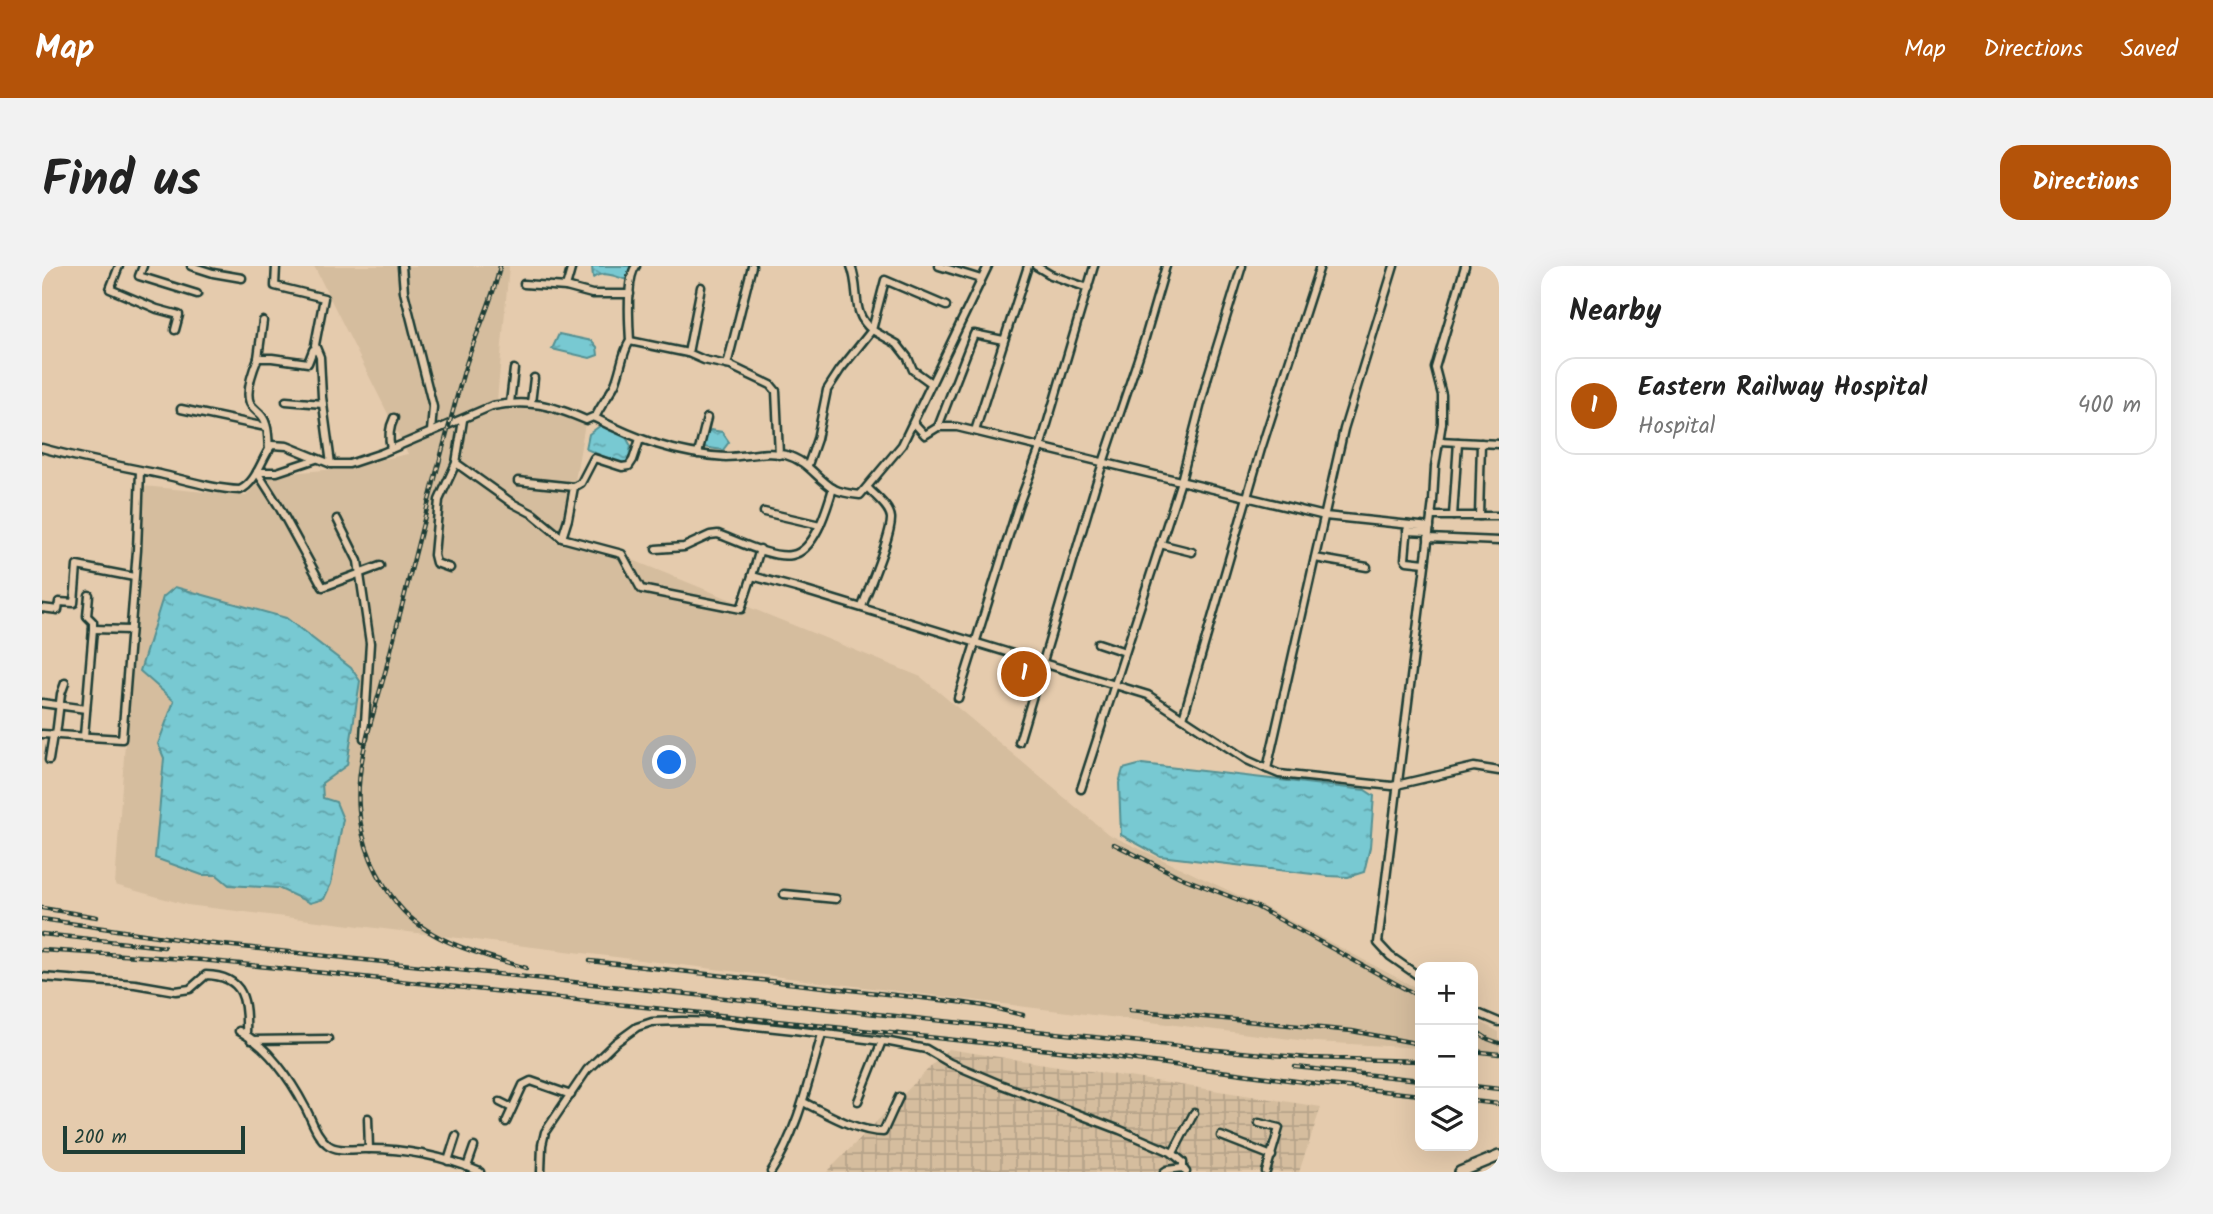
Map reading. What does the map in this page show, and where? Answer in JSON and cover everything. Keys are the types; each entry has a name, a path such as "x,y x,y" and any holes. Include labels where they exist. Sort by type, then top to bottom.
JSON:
{"street":[{"path":"119,266 110,289 157,309 179,315 176,330"},
{"path":"143,266 139,276 197,294"},
{"path":"191,266 242,278"},
{"path":"276,266 275,286 324,298 315,345 320,358 331,464"},
{"path":"402,266 404,292 433,407 431,432"},
{"path":"566,287 572,266"},
{"path":"595,418 614,387 630,341 630,294 632,270 636,266"},
{"path":"727,365 752,266"},
{"path":"851,266 857,283 859,315 865,324 897,344 913,370 931,383"},
{"path":"939,266 981,278"},
{"path":"42,448 195,484 240,490 247,487 272,445 287,446 331,464 349,464 492,406 531,402 586,420 595,418 640,439 689,454 729,457 785,455 808,465 833,488 847,494 860,495 902,445 988,266"},
{"path":"975,431 1028,266"},
{"path":"1036,266 1051,275 1088,288"},
{"path":"958,698 1018,506 1040,448 1094,266"},
{"path":"1019,742 1166,266"},
{"path":"1081,789 1181,481 1208,376 1242,266"},
{"path":"1183,718 1247,496 1320,266"},
{"path":"1267,769 1344,429 1394,266"},
{"path":"1415,974 1390,956 1378,943 1442,423 1442,395 1435,369 1465,266"},
{"path":"808,465 817,439 827,390 839,370 872,330 885,280 946,306"},
{"path":"524,284 566,287 592,294 630,294"},
{"path":"688,353 701,287"},
{"path":"263,321 258,358 248,397 251,405 263,417 269,450"},
{"path":"938,427 974,334 1003,340"},
{"path":"630,341 688,353 727,365 771,385 776,391 779,455"},
{"path":"258,358 308,363 313,350 317,351"},
{"path":"510,403 514,369"},
{"path":"531,402 534,378"},
{"path":"286,401 323,404"},
{"path":"181,409 266,427"},
{"path":"391,449 390,426 394,418"},
{"path":"698,454 707,418"},
{"path":"450,568 436,563 434,555 439,500 456,463 463,420"},
{"path":"914,423 925,435 938,427 957,427 1325,516 1499,541"},
{"path":"518,481 574,487 581,483 594,458 622,467 629,466 640,439"},
{"path":"1439,441 1499,444"},
{"path":"1453,516 1458,442"},
{"path":"1479,516 1481,443"},
{"path":"257,472 277,472 316,458"},
{"path":"456,463 512,503 533,514 562,538 622,554 641,589 741,609 760,549"},
{"path":"42,734 122,739 140,471"},
{"path":"257,472 323,587 380,566"},
{"path":"562,538 574,487"},
{"path":"656,549 684,547 718,534 771,553 792,555 807,547 820,525 833,488"},
{"path":"862,607 886,540 891,517 868,488"},
{"path":"1431,516 1499,516 1499,509"},
{"path":"764,512 820,525"},
{"path":"337,519 358,561 370,643 364,738"},
{"path":"1408,528 1405,559 1425,563"},
{"path":"1160,544 1192,552"},
{"path":"1315,558 1367,567"},
{"path":"42,608 58,610 59,602 74,603 77,566 134,577"},
{"path":"752,576 1148,695 1247,760 1279,774 1397,785 1474,767 1499,771"},
{"path":"84,736 93,629 93,622 87,616 89,595"},
{"path":"93,629 130,630"},
{"path":"1098,643 1125,652"},
{"path":"56,735 65,683"},
{"path":"42,703 86,709"},
{"path":"49,761 52,735 56,735"},
{"path":"784,894 836,900"},
{"path":"42,977 176,991 190,989 206,975 221,976 235,984 246,1004 245,1035"},
{"path":"1478,1013 1499,1022"},
{"path":"541,1172 545,1132 587,1070 615,1043 637,1027 682,1021 719,1022 882,1041 926,1049 950,1063 992,1081 1173,1153 1183,1162 1184,1170 1164,1172"},
{"path":"771,1172 779,1161 803,1102 822,1034"},
{"path":"245,1035 328,1039"},
{"path":"245,1035 275,1061 295,1088 319,1135 329,1147 433,1156 480,1172"},
{"path":"858,1101 882,1041"},
{"path":"506,1122 527,1082 571,1095"},
{"path":"803,1102 858,1128 883,1132 899,1097"},
{"path":"500,1102 512,1108"},
{"path":"1173,1153 1194,1113"},
{"path":"368,1118 369,1149"},
{"path":"1259,1123 1279,1128 1266,1172"},
{"path":"448,1161 456,1136"},
{"path":"1221,1136 1272,1156"},
{"path":"467,1167 474,1147"},
{"path":"1460,1172 1499,1156"}],"shaded area":[{"path":"314,266 509,266 497,401 542,407 585,423 566,533 921,677 1108,834 1268,909 1415,987 1415,1048 1316,1042 187,905 115,885 143,486 246,496 264,475 337,469 408,454"},
{"path":"1478,1021 1499,1032 1499,1053 1478,1051"},
{"path":"948,1049 1321,1107 1299,1172 827,1172"}],"water":[{"path":"592,266 634,266 630,281 606,274 593,278"},
{"path":"559,334 592,341 597,347 598,355 590,358 552,349"},
{"path":"601,425 623,432 631,446 628,462 621,464 586,449 589,434"},
{"path":"711,430 722,432 729,442 723,450 702,447 704,434"},
{"path":"175,587 286,618 351,668 360,681 347,765 322,783 323,798 336,802 343,819 331,884 324,899 310,903 278,888 229,885 217,875 202,875 155,858 164,758 158,744 174,701 140,671 163,597"},
{"path":"1142,764 1365,790 1374,796 1370,847 1364,872 1348,877 1329,876 1160,856 1121,835 1119,783 1123,769"}],"railway":[{"path":"500,266 493,293 464,371 366,739 360,774 359,809 363,835 377,873 391,896 412,919 457,946 526,968"},
{"path":"1114,844 1180,877 1257,907 1415,994"},
{"path":"42,908 97,917"},
{"path":"42,919 204,943 1217,1050 1308,1058 1415,1061"},
{"path":"42,934 164,947"},
{"path":"42,950 202,960 1106,1056 1415,1094"},
{"path":"590,961 958,1002 1023,1015"},
{"path":"1130,1010 1352,1031 1415,1043"},
{"path":"1478,1032 1499,1043"},
{"path":"1478,1052 1499,1054"},
{"path":"1295,1067 1415,1079"},
{"path":"1478,1087 1499,1089"},
{"path":"1478,1102 1499,1104"}],"place":[{"name":"Eastern Railway Hospital","path":"1024,674"}]}
